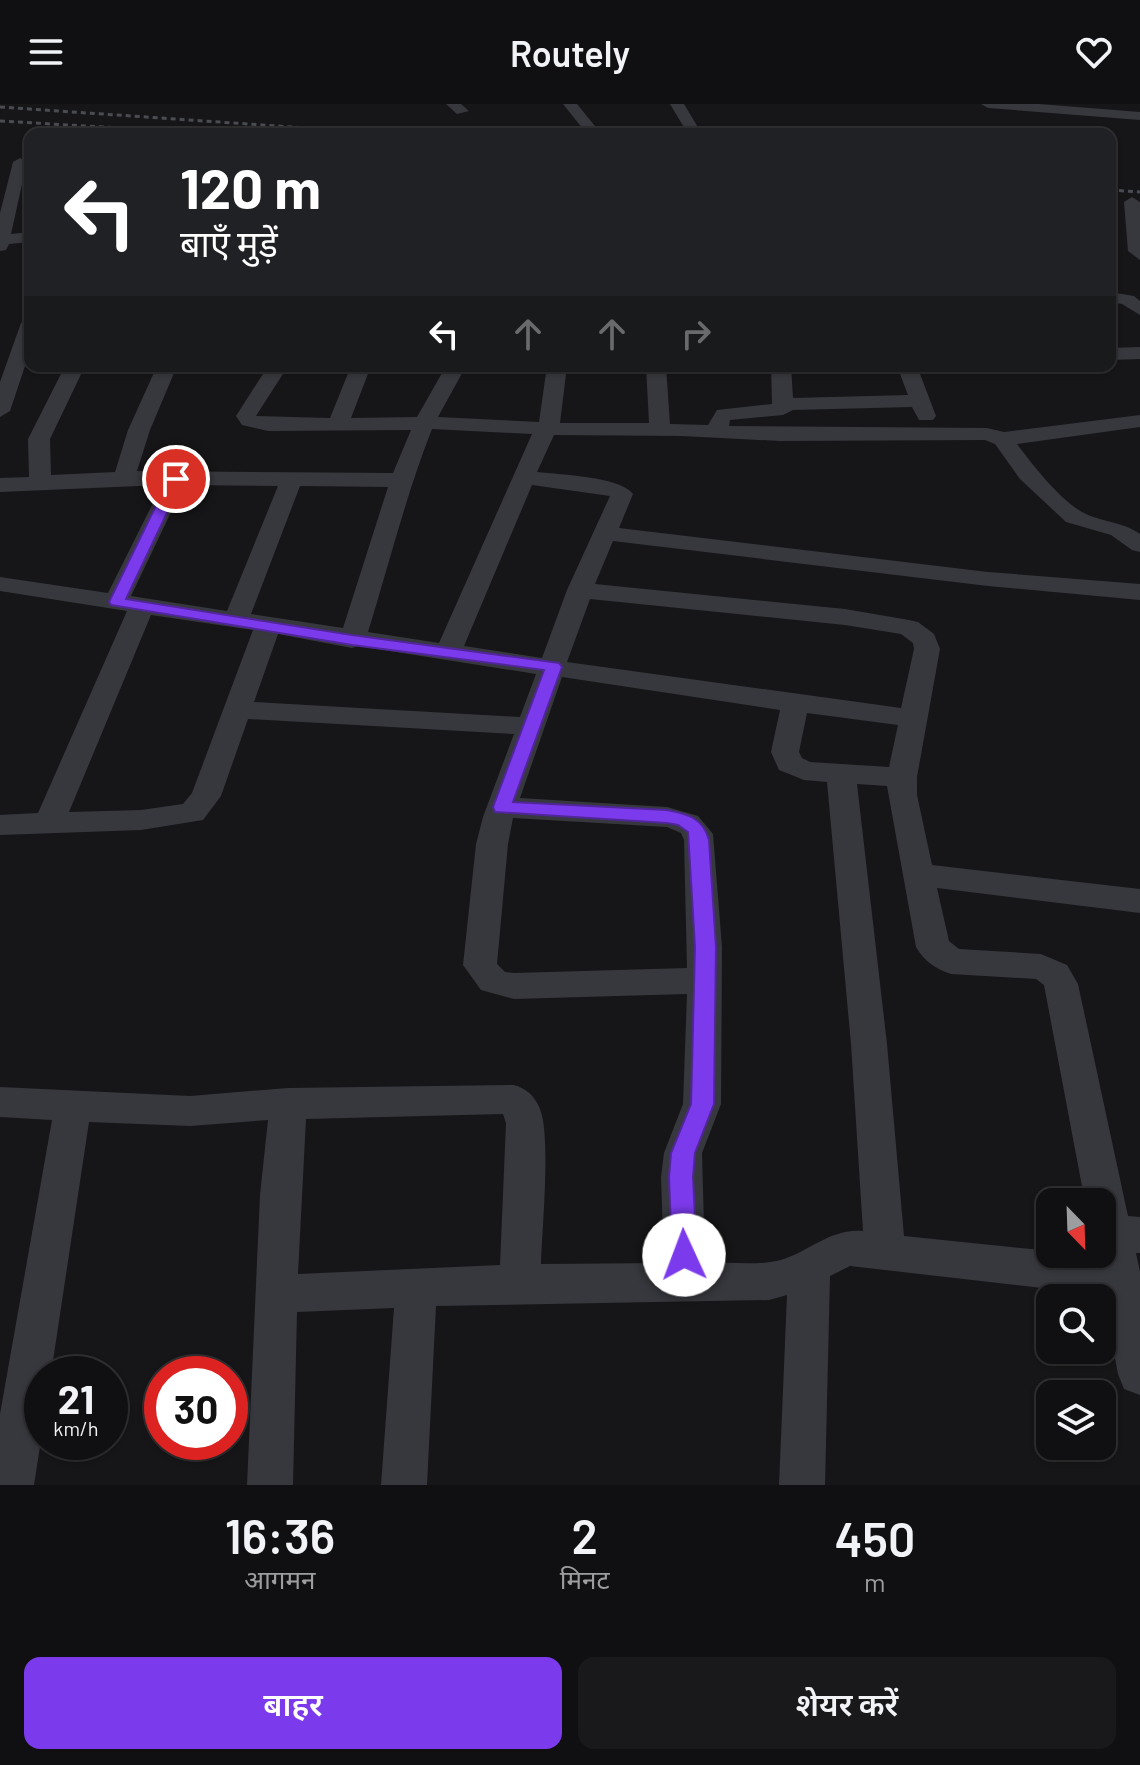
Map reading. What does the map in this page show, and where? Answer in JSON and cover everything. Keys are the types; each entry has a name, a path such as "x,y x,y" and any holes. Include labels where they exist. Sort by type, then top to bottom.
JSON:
{"street":[{"path":"570,104 590,128"},
{"path":"677,104 691,128"},
{"path":"988,104 1095,118 1140,116"},
{"path":"1015,126 1016,107"},
{"path":"20,162 0,242 24,238"},
{"path":"1132,202 1135,255"},
{"path":"1116,298 1128,300 1140,310"},
{"path":"0,411 24,341"},
{"path":"1116,354 1140,353"},
{"path":"40,483 39,439 72,372"},
{"path":"124,478 139,430 164,372"},
{"path":"274,372 249,410 246,416 249,421 268,425 424,423 861,436 932,432 987,434 1003,439 1140,421"},
{"path":"338,424 359,372"},
{"path":"352,640 385,542 401,480 424,423 453,372"},
{"path":"448,653 543,433 549,429 556,372"},
{"path":"656,372 660,429"},
{"path":"782,372 785,404"},
{"path":"909,372 932,432"},
{"path":"717,432 724,414 776,411 785,404 920,401"},
{"path":"1003,439 1034,480 1074,517 1119,530 1140,545"},
{"path":"524,477 618,490 622,494 580,590 502,807 492,844 480,965 485,976 496,984 514,986 704,981"},
{"path":"0,485 124,478 401,480"},
{"path":"236,620 292,478"},
{"path":"49,824 176,479"},
{"path":"605,533 1139,595"},
{"path":"0,612 5,585 352,640 911,718"},
{"path":"580,590 845,617 909,628 920,633 927,649 911,718 902,795 933,947 942,956 966,963 1041,967 1055,974 1061,984 1125,1233 1120,1278 1140,1374"},
{"path":"0,825 178,817 192,813 206,796 268,625"},
{"path":"795,704 785,752 789,763 804,771 902,777"},
{"path":"236,710 384,716 532,727"},
{"path":"841,773 869,1044 885,1251"},
{"path":"502,807 667,817 683,820 697,829 705,947 702,1104 683,1153 685,1282"},
{"path":"918,875 1140,901"},
{"path":"0,1102 190,1111 288,1103 514,1100 521,1109 525,1123 520,1283"},
{"path":"270,1485 276,1294 288,1103"},
{"path":"11,1485 73,1104"},
{"path":"276,1294 520,1283 769,1281 792,1277 831,1253 850,1248 1120,1278"},
{"path":"802,1485 809,1268"},
{"path":"404,1485 416,1288"}],"railway":[{"path":"0,107 306,128"},
{"path":"0,121 121,128"},
{"path":"1116,190 1140,192"}],"route":[{"path":"176,479 116,602 352,640 553,667 502,807 667,817 683,820 697,829 705,947 702,1104 698,1121 683,1153 684,1255"}]}
